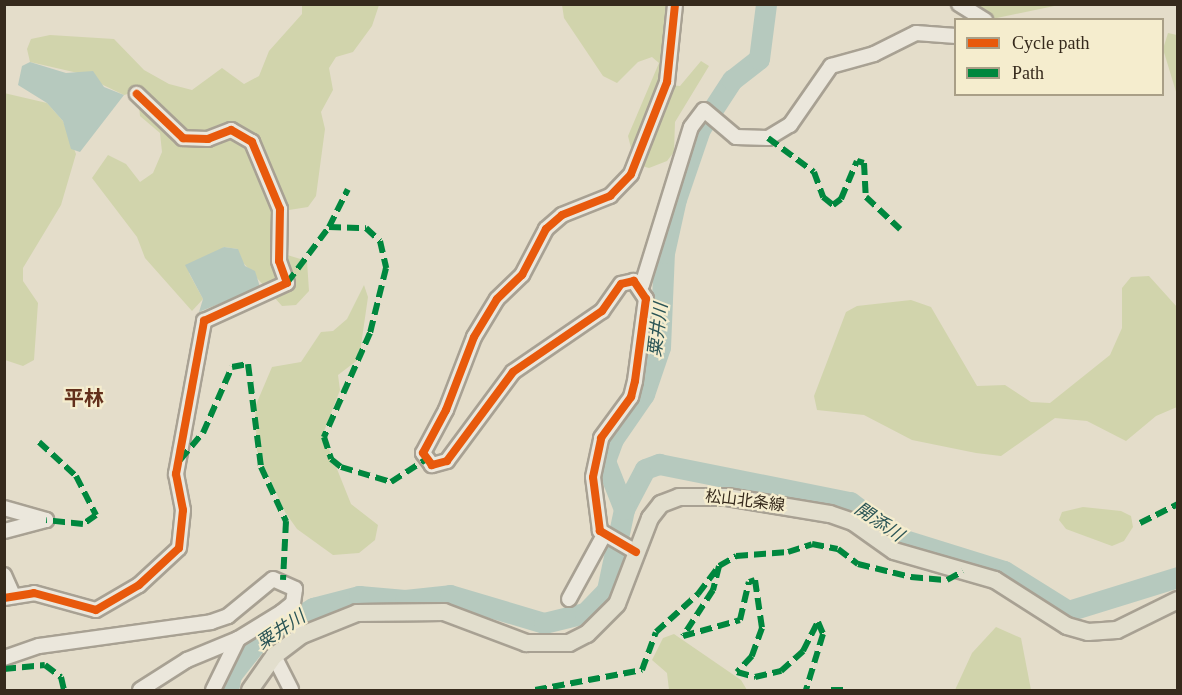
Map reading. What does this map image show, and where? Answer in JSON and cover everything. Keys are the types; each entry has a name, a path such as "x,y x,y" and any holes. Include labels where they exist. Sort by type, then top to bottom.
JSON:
{"main road":[{"name":"松山北条線","path":"250,690 274,656 298,632 357,613 423,612 463,617 526,643 569,643 587,634 617,604 631,550 661,504 679,497 728,497 853,522 894,551 994,580 1067,626 1089,632 1116,630 1178,600"}],"street":[{"path":"642,285 621,284 602,311 513,372 447,460 439,466 425,460 423,448 446,410 474,337 497,299 527,268 546,229 562,215 610,196 631,174 667,81 675,4"},
{"path":"959,4 982,18"},
{"path":"631,550 607,538 594,505 594,458 601,438 631,397 646,299 642,285 691,127 710,115 736,137 777,135 812,98 831,66 874,54 916,33 954,36"},
{"path":"4,575 8,595 34,593 96,610 139,585 179,548 183,510 176,474 204,321 287,283 279,261 280,209 252,142 231,130 208,139 183,138 137,94"},
{"path":"4,508 46,520 4,531"},
{"path":"569,599 607,538"},
{"path":"4,658 48,645 211,622 228,616 273,579 295,589 293,603 283,613 238,639 187,660 140,690"},
{"path":"283,613 298,632"},
{"path":"213,690 238,639"},
{"path":"274,656 291,690"}],"green space":[{"path":"302,5 379,5 372,26 353,52 336,57 329,68 333,90 321,112 325,129 316,196 308,207 289,210 278,227 284,254 307,261 309,291 296,305 282,306 238,257 238,249 224,247 189,273 203,299 192,311 145,258 137,237 92,178 108,155 126,164 140,182 153,173 162,152 160,133 140,116 139,105 147,96 143,90 124,95 78,73 30,62 27,49 31,39 50,35 114,39 144,70 169,84 192,90 222,68 244,84 259,76 269,51 302,14"},
{"path":"562,5 680,5 680,39 669,85 680,86 701,61 709,66 675,122 674,152 667,161 649,168 635,164 628,136 659,63 652,57 638,62 617,83 603,76 564,18"},
{"path":"973,5 1059,5 997,18 991,18"},
{"path":"1168,33 1177,35 1177,95 1164,52"},
{"path":"4,93 47,103 63,121 76,154 61,205 23,268 23,281 38,303 34,360 23,366 5,360"},
{"path":"1149,276 1177,307 1177,407 1156,416 1126,441 1087,421 1055,418 1001,456 912,440 864,415 817,410 814,396 846,312 857,306 911,300 931,307 977,386 1005,385 1031,402 1050,403 1110,355 1122,328 1122,288 1131,277"},
{"path":"364,285 368,297 359,359 338,375 340,390 323,434 351,504 378,525 375,540 359,553 333,555 297,529 285,512 257,451 255,407 272,367 301,362 321,332 333,331 347,319"},
{"path":"1083,507 1121,511 1131,516 1133,527 1124,541 1112,546 1066,529 1059,520 1062,512"},
{"path":"996,627 1021,638 1031,690 955,690 972,653"},
{"path":"674,634 741,680 747,690 669,690 667,673 652,660 663,638"}],"shaded area":[{"path":"30,62 66,73 93,71 104,87 124,95 80,152 71,149 63,121 47,103 18,85 22,66"},
{"path":"224,247 238,249 245,266 255,271 260,287 199,312 203,299 185,265"}],"waterway":[{"name":"粟井川","path":"228,690 231,675 257,642 313,608 359,596 405,600 450,595 544,623 585,613 607,590 624,509 605,461 613,439 644,394 660,347 664,253 676,199 700,129 732,80 759,59 766,4"},
{"name":"開添川","path":"624,509 645,469 659,464 850,502 898,538 1004,571 1068,611 1178,577"}],"marked path":[{"path":"768,138 814,172 823,197 833,205 841,199 857,161 864,163 866,197 900,229"},
{"path":"329,227 348,189"},
{"path":"287,283 329,227 366,228 380,241 386,268 370,333 324,437 331,459 341,467 391,482 425,460"},
{"path":"180,460 203,433 232,367 248,364 261,467 286,521 283,580"},
{"path":"39,442 76,476 96,515 83,524 46,520"},
{"path":"1140,523 1178,504"},
{"path":"719,566 736,556 788,552 812,544 838,549 858,564 911,577 947,580 963,571"},
{"path":"535,690 642,670 656,632 698,594 719,566 713,590 683,636 740,620 749,582 755,580 762,628 752,656 737,672 755,677 781,671 803,651 818,622 823,634 806,690"},
{"path":"4,669 45,665 61,677 64,690"},
{"path":"831,690 844,690"}],"cycle path":[{"path":"636,552 600,531 593,477 601,438 631,397 635,381 646,299 634,281 621,284 602,311 513,372 447,461 432,465 423,453 446,410 474,337 497,299 522,275 546,229 562,215 610,196 631,174 667,82 675,4"},
{"path":"4,598 34,593 96,610 139,585 179,548 183,510 176,474 204,321 287,283 279,261 280,209 252,142 231,130 208,139 183,138 137,94"}],"district":[{"name":"平林","path":"84,398"}]}
